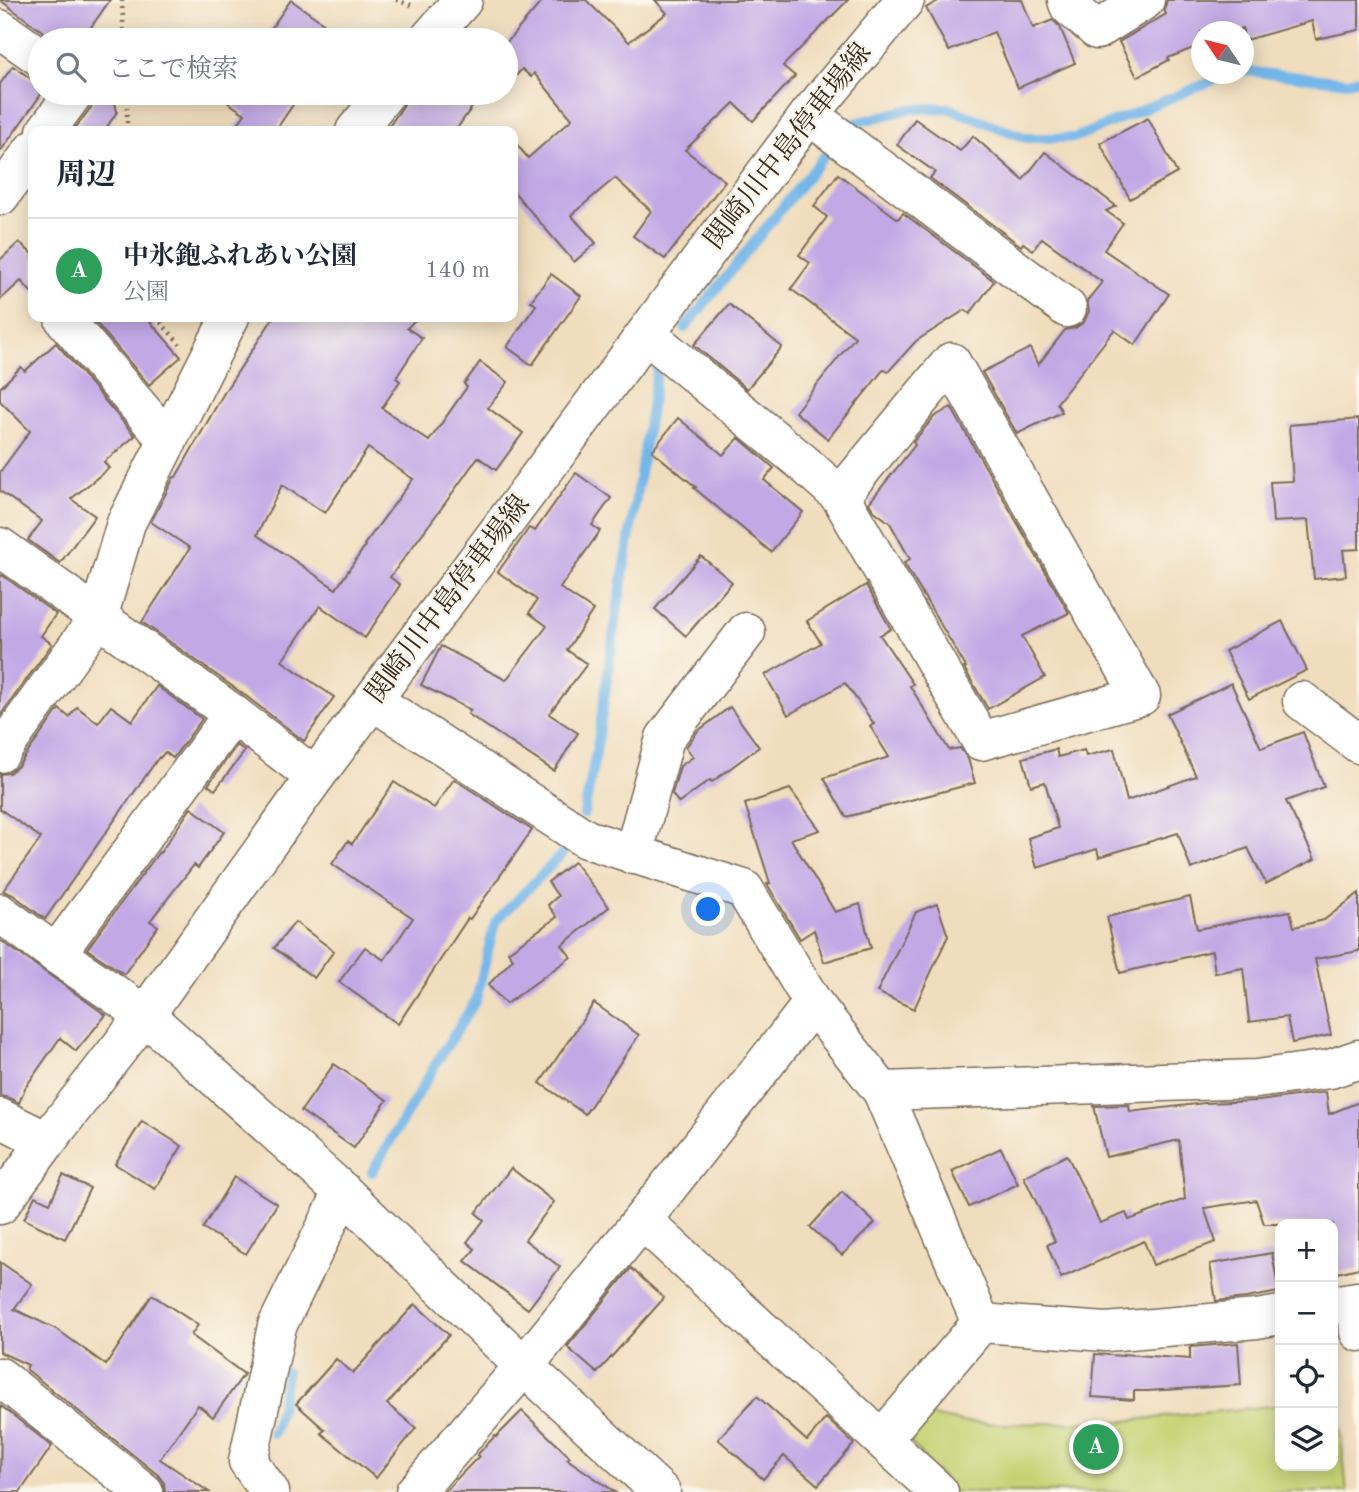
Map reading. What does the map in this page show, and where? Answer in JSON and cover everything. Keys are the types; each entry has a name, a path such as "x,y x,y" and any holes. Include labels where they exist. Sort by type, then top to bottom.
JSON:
{"street":[{"path":"438,28 463,0"},
{"name":"関崎川中島停車場線","path":"0,1205 145,1015 315,777 809,116 905,0"},
{"path":"1067,0 1069,6 1097,30 1144,0"},
{"path":"0,29 28,49"},
{"path":"50,126 65,105"},
{"path":"359,126 376,105"},
{"path":"809,116 1067,308"},
{"path":"0,196 28,157"},
{"path":"67,322 168,441"},
{"path":"0,753 98,618 126,523 228,322"},
{"path":"646,334 840,496 981,741 1141,696 951,362 840,496"},
{"path":"0,547 233,714 315,777"},
{"path":"633,855 665,738 746,632"},
{"path":"373,701 586,839 744,889 813,1003 881,1091 981,1323"},
{"path":"1302,701 1359,744"},
{"path":"56,954 233,714"},
{"path":"0,912 145,1015 343,1192 524,1366 661,1492"},
{"path":"415,1492 524,1366 813,1003"},
{"path":"881,1091 1256,1079 1330,1069 1359,1059"},
{"path":"0,1118 47,1141"},
{"path":"270,1492 248,1461 277,1325 343,1192"},
{"path":"642,1220 939,1492"},
{"path":"1338,1304 1357,1301 1359,1332"},
{"path":"981,1323 1107,1332 1275,1316"},
{"path":"882,1439 981,1323"},
{"path":"0,1377 144,1492"}],"path":[{"path":"123,0 124,28"},
{"path":"127,105 127,126"}],"green space":[{"path":"1275,1406 1275,1471 1338,1471 1338,1406 1347,1492 954,1492 903,1434 922,1414 961,1422 1004,1424 1114,1422"}],"building":[{"path":"0,0 110,0 90,28 38,28"},
{"path":"291,0 330,28 271,28"},
{"path":"543,0 586,0 629,42 667,13 655,0 848,0 783,66 795,76 753,121 734,103 685,150 725,181 665,259 633,236 651,211 615,178 571,215 596,243 574,262 518,197 518,146 528,158 572,119 534,73 531,77 522,69 518,74 518,29"},
{"path":"940,0 1022,0 1033,28 1053,20 1060,27 1075,63 1018,88 994,32 949,51 926,8"},
{"path":"1167,0 1359,0 1359,30 1316,39 1312,21 1254,38 1254,21 1191,21 1191,49 1168,58 1169,60 1137,77 1119,42 1166,14 1164,10"},
{"path":"13,66 28,77 28,105 33,105 0,152 0,84"},
{"path":"116,105 117,112 107,126 77,126 92,106"},
{"path":"232,105 293,105 278,126 237,126 245,114"},
{"path":"473,105 459,126 389,126 403,106"},
{"path":"1148,118 1177,173 1130,199 1100,143"},
{"path":"915,119 960,151 973,136 1023,180 1045,152 1116,206 1106,211 1123,223 1104,250 1169,294 1135,345 1114,330 1057,403 1062,412 1017,434 982,372 1030,348 1038,365 1065,330 1084,322 1089,311 1087,301 1102,282 1042,238 1033,250 1023,243 1021,246 930,178 935,172 897,145"},
{"path":"838,174 898,219 903,213 994,281 970,314 965,310 916,341 888,372 884,369 828,439 795,412 855,337 791,289 810,263 799,255 827,217 814,206"},
{"path":"19,242 28,250 28,289 21,281 0,300 0,260"},
{"path":"551,274 581,296 532,365 507,347 536,305 531,301"},
{"path":"729,304 782,347 747,389 694,345"},
{"path":"95,322 150,322 181,357 149,385"},
{"path":"271,322 413,322 407,328 422,338 396,378 400,381 382,408 429,441 467,387 464,384 480,362 508,382 488,408 523,433 496,470 478,457 390,577 400,585 365,638 320,606 282,661 334,697 304,741 142,622 190,548 151,522 225,391","holes":["368,448 413,479 364,545 336,589 257,535 282,485 325,513"]},
{"path":"56,343 135,436 104,462 109,468 71,499 95,516 60,563 28,540 42,521 0,491 0,472 30,431 0,401 0,388 21,367 25,371"},
{"path":"951,407 1069,613 1022,636 1045,677 988,709 904,563 910,559 890,523 873,510 869,503 934,417"},
{"path":"678,418 723,455 739,438 774,468 764,480 803,512 771,552 652,451"},
{"path":"1359,419 1359,549 1343,550 1346,576 1314,579 1308,520 1273,522 1270,482 1293,481 1289,425"},
{"path":"576,473 611,498 592,525 600,531 560,588 593,610 567,650 587,664 549,714 578,733 554,771 468,714 471,710 421,685 441,646 506,680 547,626 529,613 537,600 498,572 529,528 535,531"},
{"path":"701,556 732,582 686,636 655,609"},
{"path":"2,575 56,614 41,636 52,644 0,716 0,578"},
{"path":"866,585 891,629 880,635 913,684 910,686 949,750 960,748 968,759 975,783 846,817 824,778 889,757 870,726 874,724 845,683 788,715 765,675 821,643 807,621"},
{"path":"1282,621 1307,670 1249,699 1225,651"},
{"path":"1231,683 1261,748 1303,732 1324,787 1286,801 1315,859 1266,884 1248,848 1191,869 1178,833 1099,857 1097,849 1037,868 1028,838 1058,828 1045,782 1031,786 1023,758 1056,749 1058,757 1084,750 1086,756 1114,749 1127,801 1196,776 1167,714"},
{"path":"157,686 202,719 173,758 165,752 159,757 45,919 13,895 3,891 41,838 0,809 0,774 9,773 18,766 59,709 69,717 77,707 98,723 111,706 132,721"},
{"path":"730,707 759,747 679,803 672,794 680,766 693,757 686,747 698,731"},
{"path":"237,745 245,751 215,790 208,785"},
{"path":"454,779 532,830 470,919 468,918 398,1024 339,982 365,947 384,960 413,918 332,864 348,841 352,844 394,782 434,808"},
{"path":"790,789 820,830 791,839 835,912 860,904 871,948 824,962 814,930 800,939 767,884 770,883 745,804"},
{"path":"191,808 224,832 198,868 194,865 150,921 158,926 124,974 87,949"},
{"path":"574,862 609,907 562,945 571,957 506,1004 488,985 513,959 508,952 557,917 548,905 558,896 548,882"},
{"path":"1359,893 1359,951 1315,959 1331,1035 1292,1043 1287,1017 1249,1022 1243,968 1215,973 1212,951 1120,973 1107,917 1190,897 1197,929 1290,911 1294,927 1324,920"},
{"path":"937,904 948,936 914,1009 877,992 916,912"},
{"path":"295,922 334,951 314,978 274,948"},
{"path":"0,940 106,1015 76,1051 60,1038 25,1088 19,1103 0,1096"},
{"path":"594,1003 639,1035 585,1114 540,1083"},
{"path":"334,1064 387,1100 354,1148 301,1111"},
{"path":"1326,1092 1329,1114 1359,1102 1359,1268 1338,1273 1338,1219 1275,1219 1275,1224 1264,1224 1256,1200 1204,1208 1216,1242 1153,1265 1144,1241 1061,1278 1047,1245 1055,1241 1024,1177 1067,1155 1100,1223 1126,1213 1129,1220 1185,1199 1179,1140 1106,1157 1094,1106 1129,1105 1130,1112 1205,1103 1259,1101"},
{"path":"142,1121 182,1146 155,1189 115,1164"},
{"path":"1001,1148 1018,1184 969,1207 952,1171"},
{"path":"511,1168 554,1202 525,1240 560,1267 528,1309 465,1261 475,1249 467,1242 484,1220 476,1213"},
{"path":"63,1175 90,1188 65,1239 24,1219 35,1196 50,1203"},
{"path":"234,1177 277,1204 246,1254 203,1228"},
{"path":"842,1192 875,1223 842,1255 810,1227"},
{"path":"1272,1253 1275,1293 1216,1301 1210,1264"},
{"path":"0,1262 32,1284 14,1309 58,1330 106,1365 152,1295 198,1325 191,1335 244,1374 213,1417 198,1405 160,1459 209,1492 165,1492 164,1483 158,1475 26,1369 28,1365 0,1352"},
{"path":"631,1268 664,1298 597,1373 567,1347"},
{"path":"415,1304 449,1335 387,1404 416,1428 376,1478 321,1433 325,1430 296,1404 336,1359 353,1373"},
{"path":"1238,1343 1241,1385 1134,1391 1134,1400 1092,1397 1095,1354 1190,1359 1190,1347"},
{"path":"757,1396 807,1441 826,1418 854,1444 818,1485 784,1456 763,1479 718,1439"},
{"path":"1,1406 52,1446 20,1492 0,1492"},
{"path":"522,1411 570,1457 567,1459 615,1492 444,1492 495,1436"}],"waterway":[{"path":"1254,72 1348,82 1359,79"},
{"path":"855,123 910,109 948,108 1026,138 1074,138 1205,84"},
{"path":"685,328 828,151"},
{"path":"584,814 658,366"},
{"path":"372,1172 476,1000 495,922 565,851"},
{"path":"273,1433 281,1406 286,1372"}],"place":[{"name":"中氷鉋ふれあい公園","path":"1096,1447"}]}
